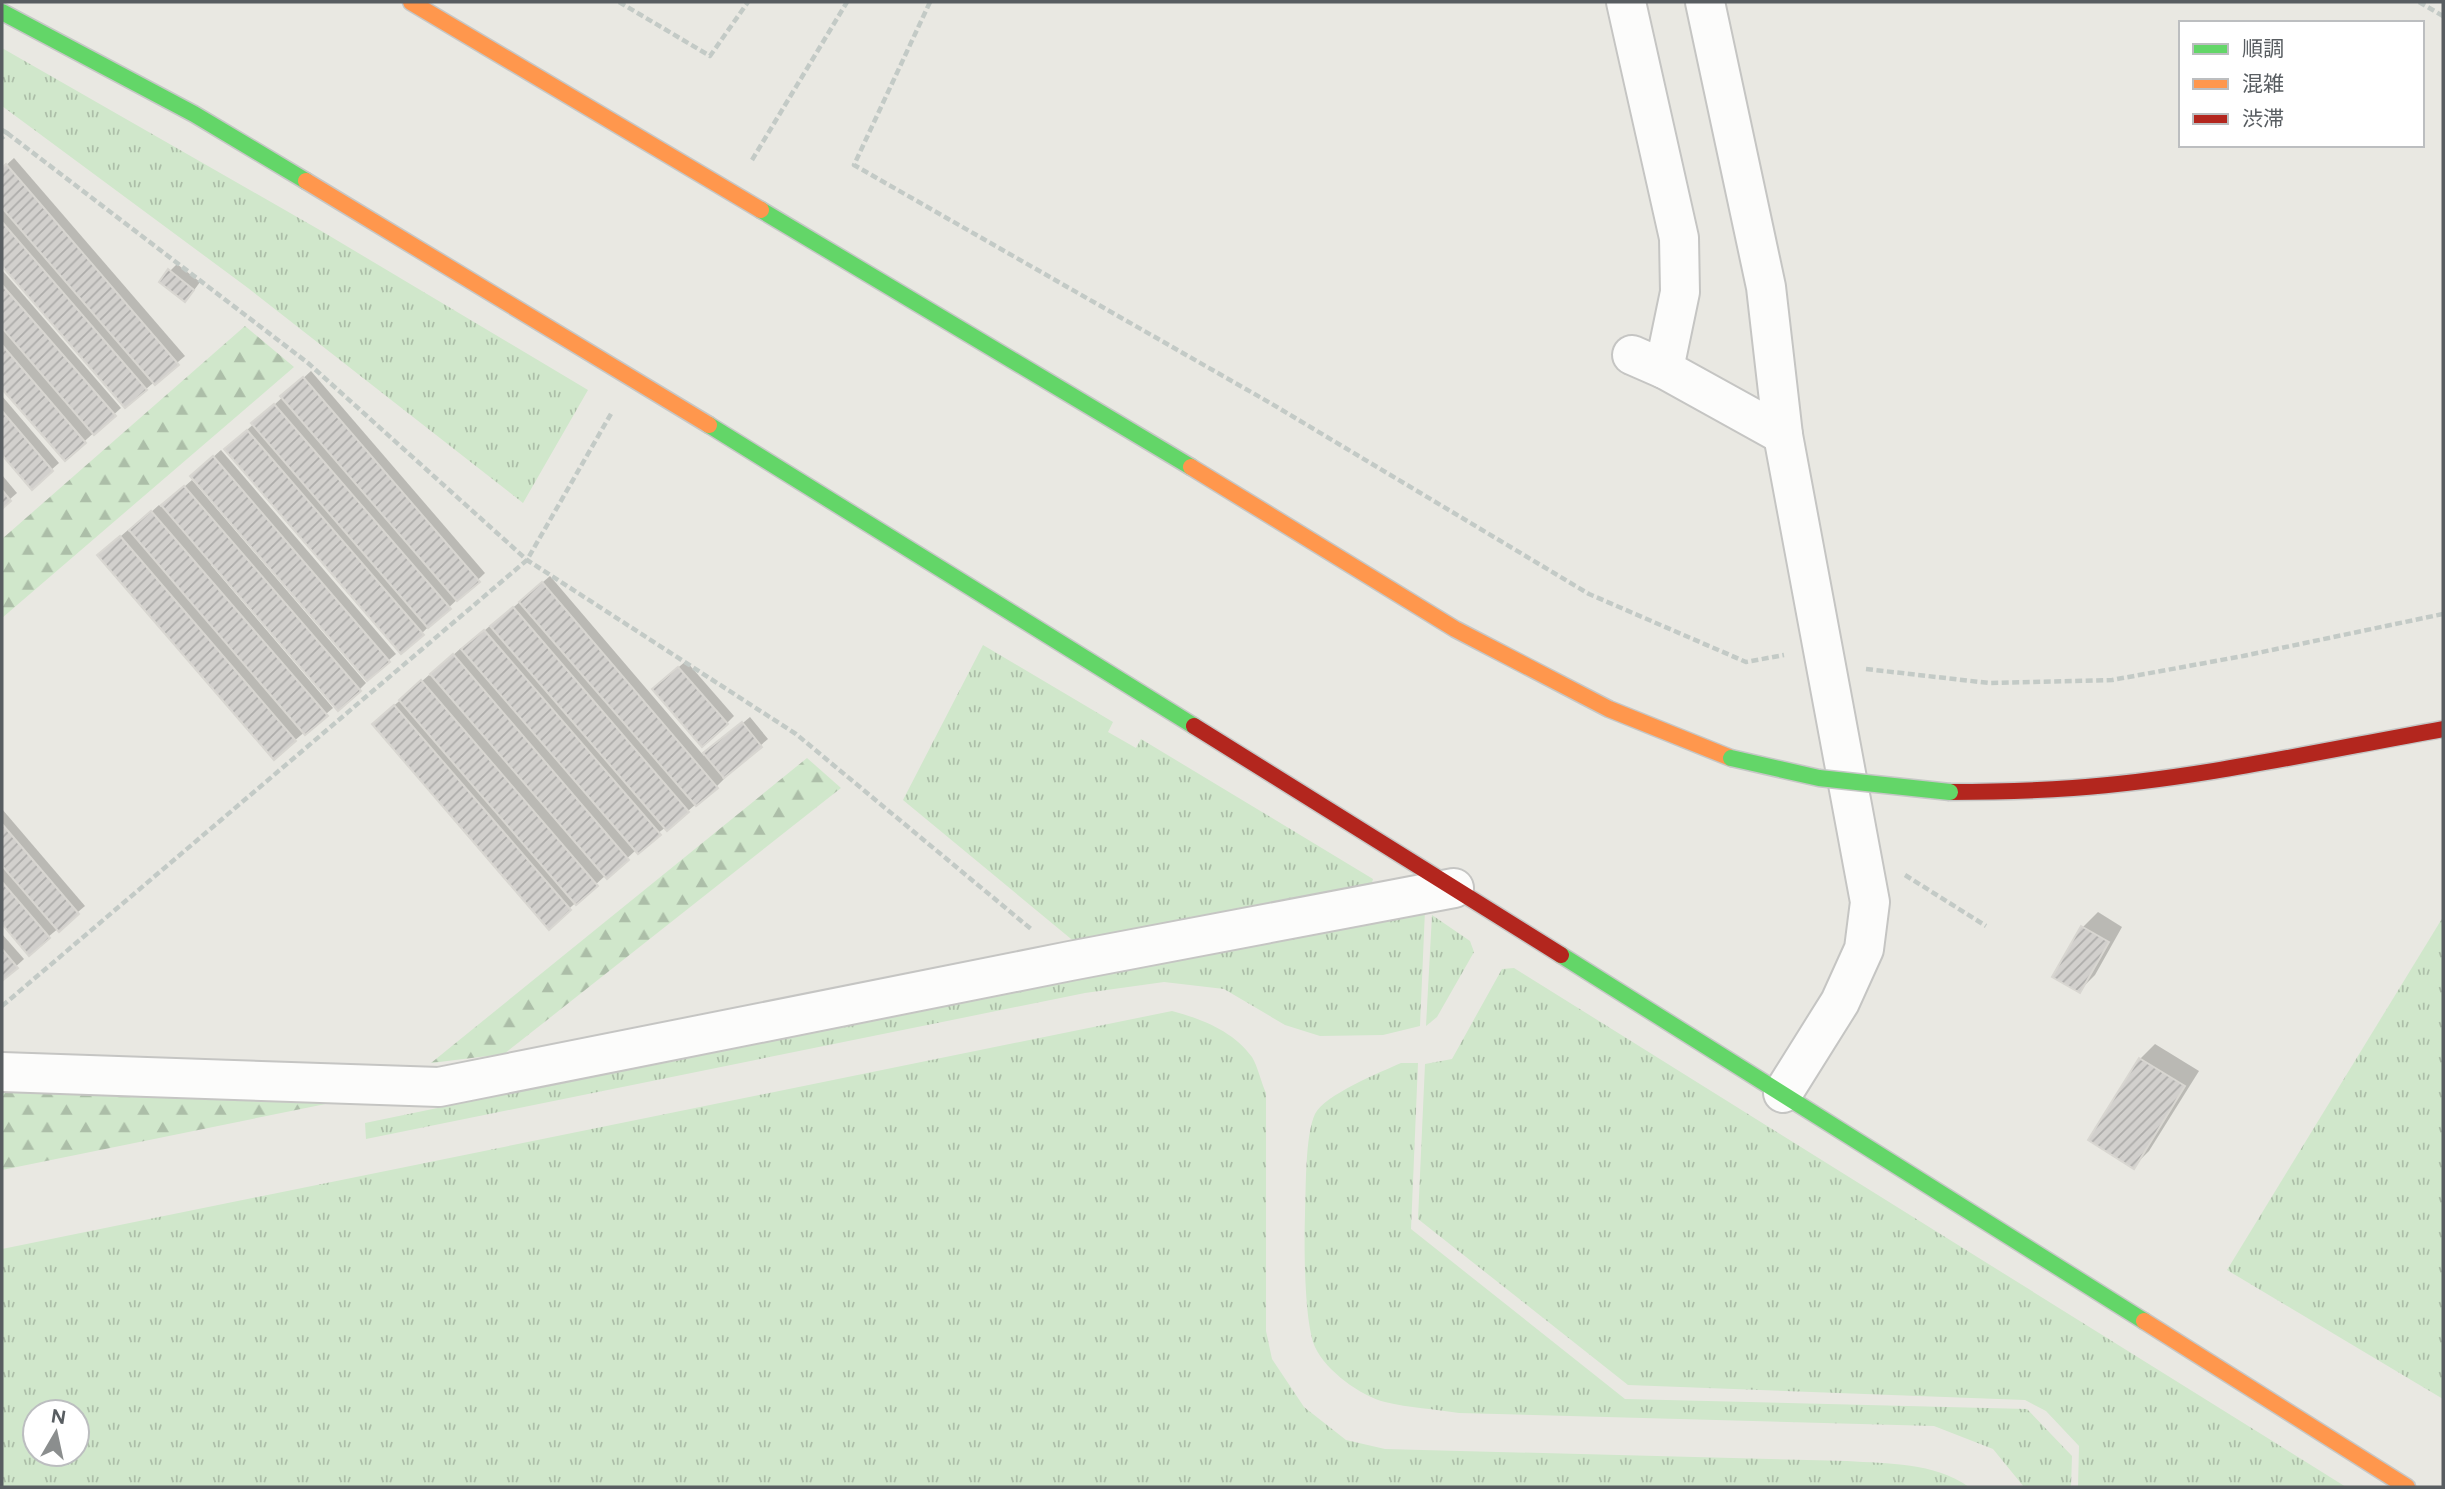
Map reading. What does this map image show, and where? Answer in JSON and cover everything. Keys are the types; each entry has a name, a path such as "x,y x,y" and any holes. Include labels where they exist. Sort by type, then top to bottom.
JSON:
{"street":[{"path":"411,2 1119,424 1455,629 1609,709 1731,758 1819,778 1950,792 2007,794 2075,789 2181,775 2443,729"},
{"path":"1626,2 1679,237 1680,292 1648,362 1783,435"},
{"path":"1705,2 1766,287 1783,435 1870,902 1864,950 1840,1002 1783,1093"},
{"path":"2,12 194,114 632,377 1783,1093 2407,1487"},
{"path":"2,1072 439,1087 1070,961 1454,888"}],"path":[{"path":"619,2 710,56 748,2"},
{"path":"733,193 847,2"},
{"path":"930,2 854,165 1272,404 1589,594 1746,662 1825,660 1857,668 1989,683 2112,680 2443,614"},
{"path":"2420,2 2443,16"},
{"path":"3,134 308,363 527,560 796,734 1070,961"},
{"path":"2,1006 527,560 632,377"},
{"path":"1859,847 1986,926"}],"green space":[{"path":"2,48 318,229 588,390 523,503 248,288 2,106"},
{"path":"245,326 294,367 2,618 2,539"},
{"path":"983,645 1113,722 1108,732 1136,748 1141,739 1373,879 1370,890 1082,948 903,800"},
{"path":"807,758 841,788 504,1054 431,1063"},
{"path":"1425,910 1420,1026 1383,1035 1320,1036 1285,1025 1224,989 1164,982 1085,993 366,1139 365,1123 795,1034"},
{"path":"1432,915 1470,941 1474,952 1437,1017 1426,1026"},
{"path":"2443,917 2443,1399 2227,1270"},
{"path":"1514,968 2346,1487 2078,1487 2079,1446 2046,1411 2025,1400 1628,1385 1418,1219 1425,1064 1452,1059 1502,969"},
{"path":"1172,1011 1205,1022 1226,1033 1244,1048 1256,1065 1266,1093 1266,1331 1272,1359 1304,1407 1346,1440 1385,1449 1895,1464 1941,1473 1969,1487 2,1487 2,1249"},
{"path":"1401,1063 1418,1063 1411,1229 1625,1399 2027,1409 2072,1456 2071,1487 2024,1487 1993,1449 1934,1426 1459,1413 1385,1402 1355,1388 1327,1365 1315,1347 1311,1335 1305,1244 1309,1135 1315,1114 1329,1099"},
{"path":"2,1089 360,1097 2,1170"}],"building":[{"path":"6,164 179,365 155,385 2,208 2,168"},
{"path":"2,222 147,390 125,408 2,266"},
{"path":"168,269 194,290 185,302 159,282"},
{"path":"2,285 116,416 94,435 2,328"},
{"path":"2,345 86,443 65,461 2,389"},
{"path":"303,377 480,582 457,601 280,396"},
{"path":"274,404 451,609 428,628 251,423"},
{"path":"2,411 53,471 32,490 2,455"},
{"path":"247,430 424,635 401,654 224,449"},
{"path":"213,456 390,662 367,681 190,476"},
{"path":"184,486 361,691 338,711 161,505"},
{"path":"2,490 11,501 2,509"},
{"path":"151,511 328,716 305,735 129,530"},
{"path":"120,536 296,741 274,760 97,555"},
{"path":"542,582 718,788 696,806 519,602"},
{"path":"513,607 689,812 667,831 490,626"},
{"path":"484,630 661,835 638,854 461,649"},
{"path":"453,654 629,860 607,879 430,674"},
{"path":"678,667 728,724 702,747 652,689"},
{"path":"421,680 598,886 576,905 399,700"},
{"path":"394,705 571,910 549,930 372,724"},
{"path":"742,722 762,747 724,778 703,753"},
{"path":"2,824 79,914 59,932 2,866"},
{"path":"2,882 50,938 29,956 2,924"},
{"path":"2081,926 2109,942 2080,993 2052,977"},
{"path":"2,949 18,968 2,981"},
{"path":"2139,1058 2185,1086 2134,1169 2088,1140"}],"traffic: fast":[{"path":"2,12 194,114 306,181"},
{"path":"761,210 1191,467"},
{"path":"709,425 1194,726"},
{"path":"1731,758 1819,778 1950,792"},
{"path":"1561,955 2144,1321"}],"traffic: slow":[{"path":"411,2 761,210"},
{"path":"306,181 709,425"},
{"path":"1191,467 1455,629 1609,709 1731,758"},
{"path":"2144,1321 2407,1487"}],"traffic: jam":[{"path":"1194,726 1561,955"},
{"path":"1950,792 2058,789 2166,778 2443,729"}]}
